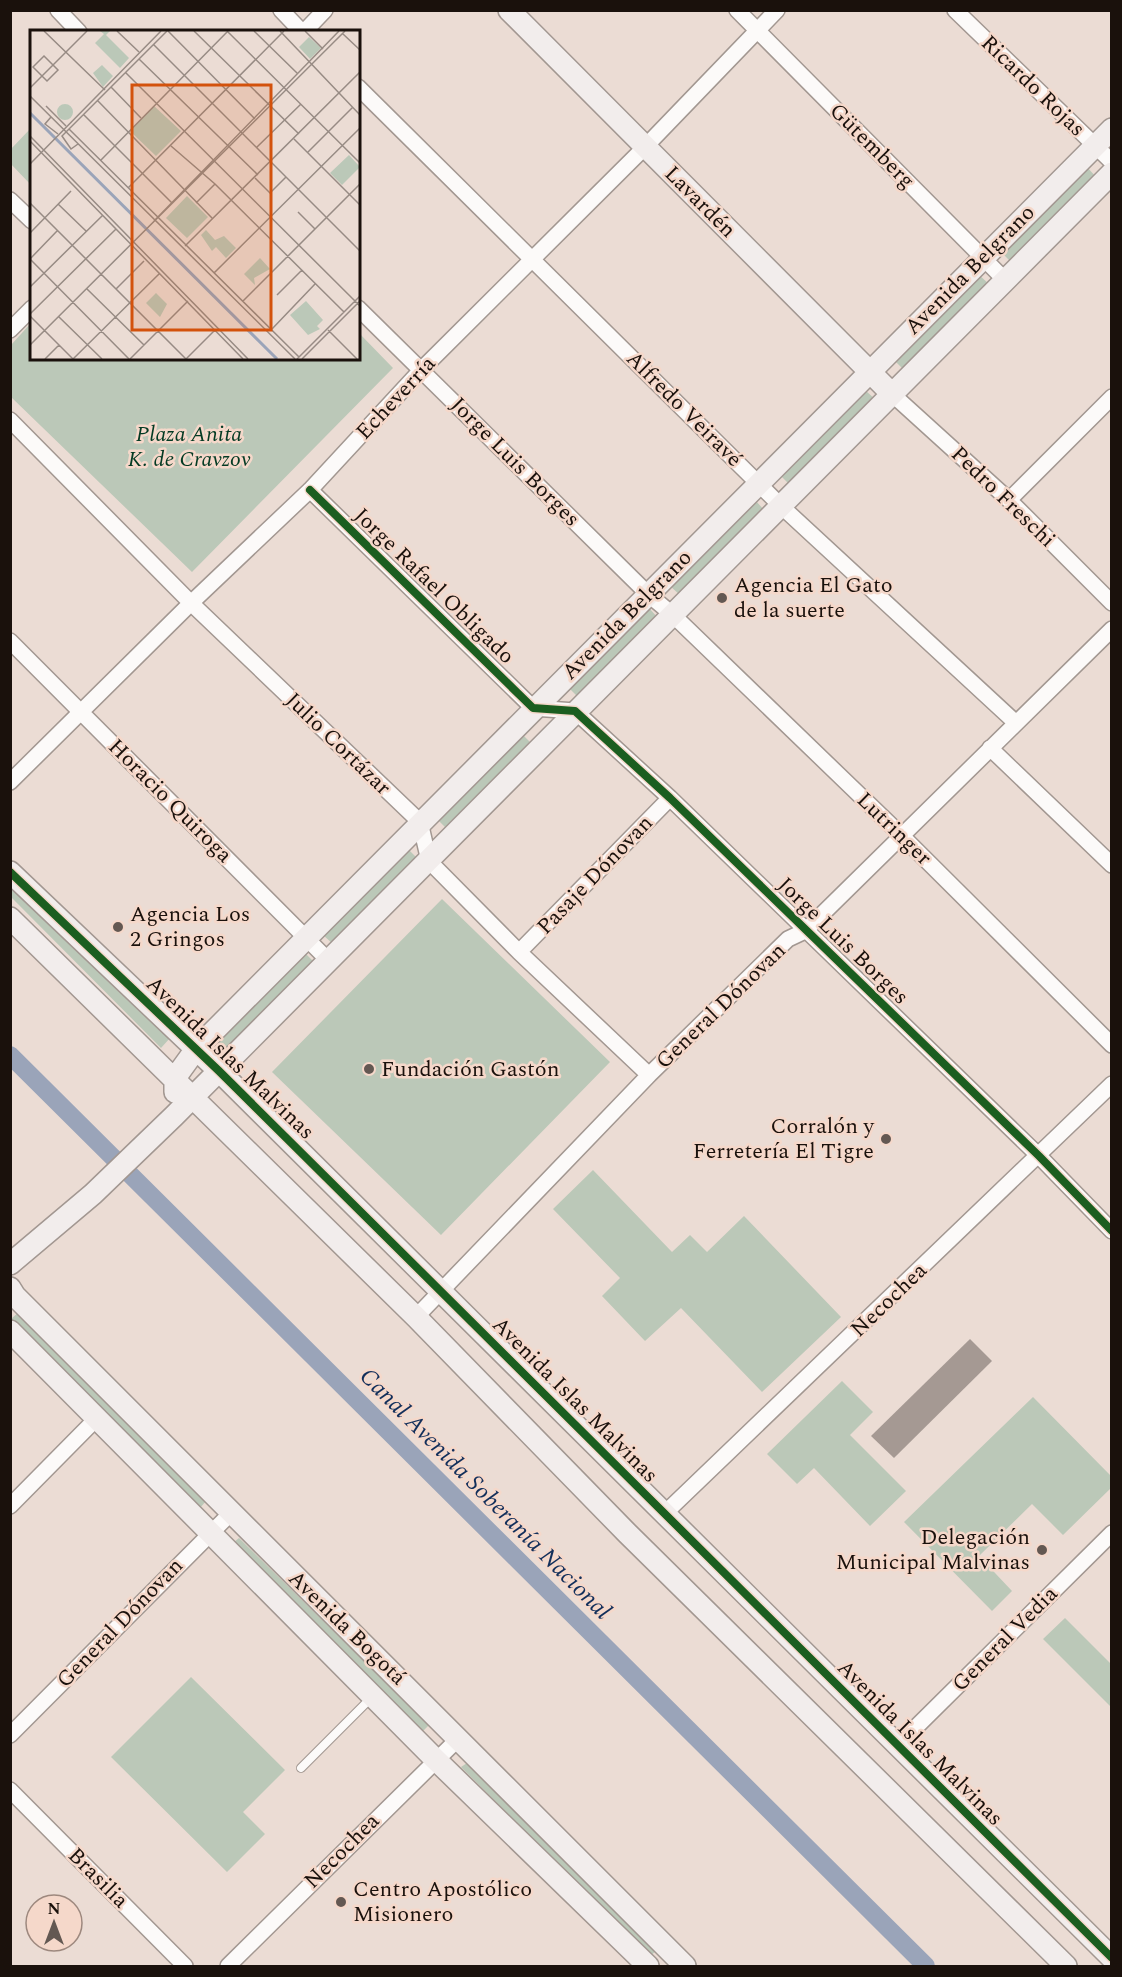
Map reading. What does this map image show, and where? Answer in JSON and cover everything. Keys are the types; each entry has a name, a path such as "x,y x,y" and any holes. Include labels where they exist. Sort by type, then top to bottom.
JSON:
{"main road":[{"name":"Lavardén","path":"509,10 891,393"},
{"name":"Avenida Belgrano","path":"175,1078 196,1049 420,822 1112,129"},
{"name":"Avenida Belgrano","path":"10,1264 93,1194 194,1097 575,711 673,615 780,504 1112,173"},
{"name":"Avenida Islas Malvinas","path":"10,872 219,1071 1112,1958"},
{"path":"10,918 416,1317 644,1550 1066,1966"},
{"path":"174,1116 175,1078"},
{"name":"Avenida Bogotá","path":"10,1288 15,1296 230,1514 459,1738 683,1966"},
{"name":"Avenida Bogotá","path":"10,1331 98,1417 208,1533 435,1759 648,1966"}],"street":[{"path":"58,10 77,30"},
{"path":"281,10 301,30"},
{"path":"305,30 325,10"},
{"name":"Gütemberg","path":"737,10 1006,281"},
{"name":"Echeverría","path":"10,782 191,603 310,490 422,369 645,147 777,10"},
{"name":"Ricardo Rojas","path":"955,10 1112,162"},
{"name":"Alfredo Veiravé","path":"360,89 758,483 1016,723"},
{"path":"10,200 30,219"},
{"path":"10,330 30,310"},
{"name":"Jorge Luis Borges","path":"360,310 648,594 673,615"},
{"name":"Pedro Freschi","path":"891,393 1009,500 1112,603"},
{"path":"1009,500 1112,397"},
{"name":"Julio Cortázar","path":"10,420 191,603 420,822"},
{"name":"Jorge Rafael Obligado","path":"310,490 533,708"},
{"name":"Lutringer","path":"673,615 901,835 1112,1045"},
{"name":"General Dónovan","path":"416,1317 649,1075 788,939 805,931 1112,629"},
{"name":"Horacio Quiroga","path":"10,641 329,961"},
{"path":"533,708 575,711"},
{"name":"Jorge Luis Borges","path":"575,711 670,798 1039,1156 1112,1230"},
{"path":"990,748 1112,865"},
{"name":"Pasaje Dónovan","path":"519,952 670,798"},
{"path":"420,822 429,861 519,952 649,1075"},
{"name":"Necochea","path":"664,1514 1112,1084"},
{"path":"10,1506 98,1417"},
{"name":"General Dónovan","path":"10,1735 208,1533 230,1514"},
{"name":"General Vedia","path":"898,1745 1112,1533"},
{"name":"Necochea","path":"228,1966 435,1759 459,1738"},
{"name":"Brasilia","path":"10,1790 185,1966"}],"lane":[{"path":"301,1767 372,1696"}],"green space":[{"path":"30,129 30,184 10,163 11,149"},
{"path":"1087,167 1096,177 1011,262 1001,252"},
{"path":"979,275 989,284 903,369 894,360"},
{"name":"Plaza Anita K. de Cravzov","path":"30,324 30,360 360,360 360,334 393,368 192,572 11,397 11,345"},
{"path":"866,391 876,400 790,485 781,476"},
{"path":"756,501 765,511 680,595 670,586"},
{"path":"649,608 658,618 578,697 569,688"},
{"path":"521,733 530,742 445,827 436,818"},
{"path":"409,850 418,859 333,944 323,935"},
{"path":"10,886 170,1038 161,1048 11,897"},
{"path":"442,899 610,1062 441,1235 272,1072"},
{"path":"306,954 316,964 220,1058 211,1049"},
{"path":"593,1170 672,1252 690,1235 707,1252 744,1216 841,1317 762,1392 681,1308 645,1341 602,1296 620,1278 553,1209"},
{"path":"20,1311 206,1501 200,1508 11,1319"},
{"path":"842,1381 873,1412 850,1435 906,1491 870,1526 814,1468 797,1484 767,1454"},
{"path":"1033,1397 1111,1476 1111,1488 1063,1535 1032,1504 979,1556 1012,1591 992,1611 904,1522"},
{"path":"239,1538 429,1725 422,1732 233,1543"},
{"path":"1065,1618 1111,1664 1111,1707 1043,1639"},
{"path":"191,1677 285,1770 243,1812 265,1834 227,1872 111,1757"},
{"path":"467,1763 656,1951 650,1956 461,1767"}],"building":[{"path":"970,1339 992,1361 894,1458 871,1436"}],"waterway":[{"name":"Canal Avenida Soberanía Nacional","path":"10,1055 926,1966"}],"cycle path":[{"path":"310,490 533,708 575,711 670,798 1039,1156 1112,1231"},
{"path":"10,872 219,1071 1112,1958"}],"place":[{"name":"Agencia El Gato de la suerte","path":"722,598"},
{"name":"Agencia Los 2 Gringos","path":"118,927"},
{"name":"Fundación Gastón","path":"369,1069"},
{"name":"Corralón y Ferretería El Tigre","path":"886,1139"},
{"name":"Delegación Municipal Malvinas","path":"1042,1550"},
{"name":"Centro Apostólico Misionero","path":"341,1902"}]}
